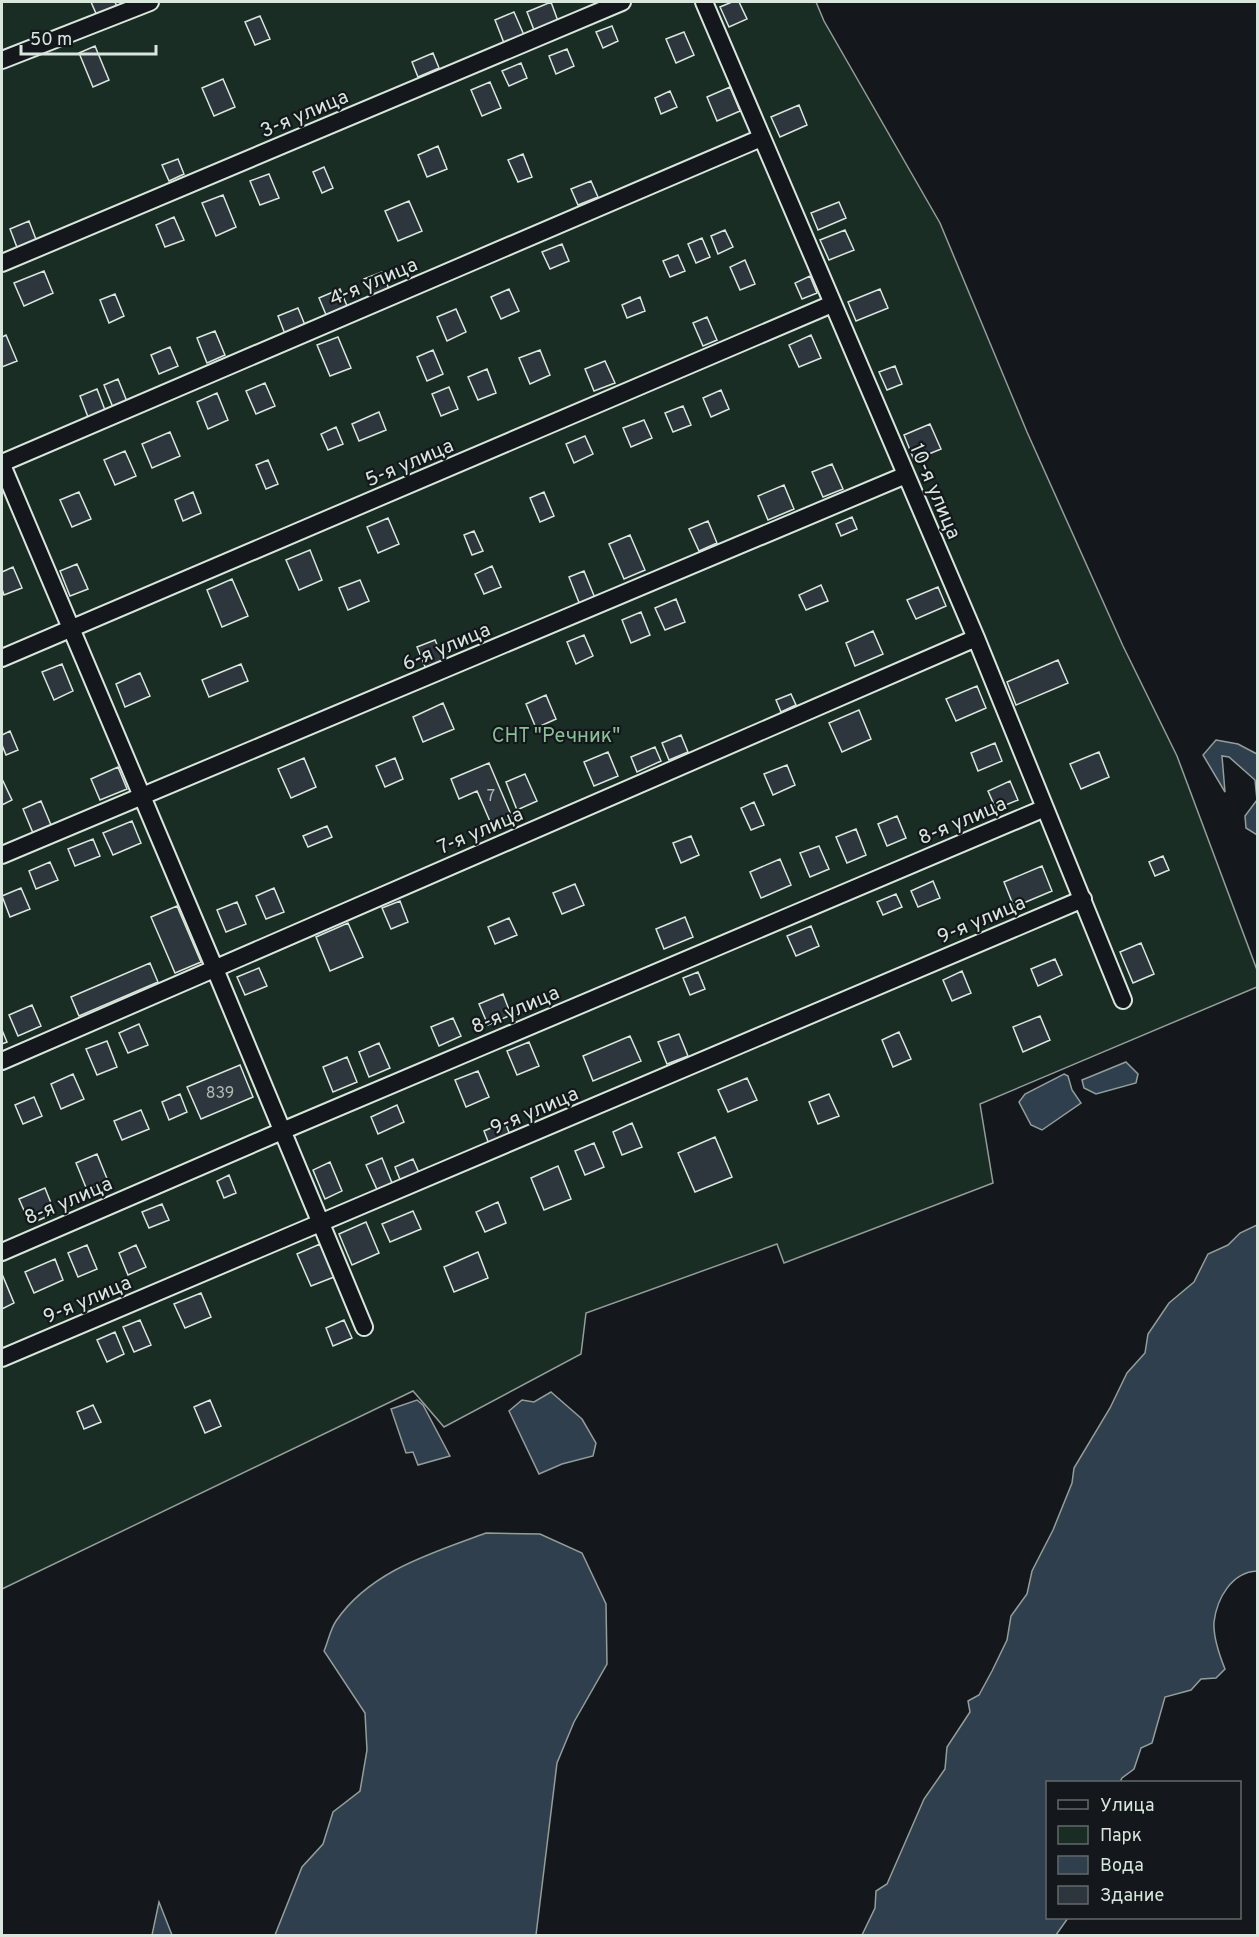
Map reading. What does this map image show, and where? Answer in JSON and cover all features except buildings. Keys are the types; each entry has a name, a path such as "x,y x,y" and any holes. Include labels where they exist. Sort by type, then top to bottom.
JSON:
{"street":[{"path":"2,60 150,2"},
{"name":"3-я улица","path":"2,263 622,2"},
{"name":"10-я улица","path":"704,2 976,638 1123,1000"},
{"name":"4-я улица","path":"2,464 761,138"},
{"name":"5-я улица","path":"2,658 832,304"},
{"path":"2,464 364,1327"},
{"name":"6-я улица","path":"2,855 906,475"},
{"name":"7-я улица","path":"2,1062 976,638"},
{"name":"8-я улица","path":"2,1252 1045,808"},
{"name":"9-я улица","path":"2,1358 1083,899"}],"green space":[{"name":"СНТ \"Речник\"","path":"2,2 816,2 824,21 940,223 1027,432 1123,646 1177,756 1257,970 1257,987 980,1104 993,1183 784,1263 777,1244 586,1313 581,1354 444,1427 413,1391 2,1589"}],"water":[{"path":"1216,740 1238,744 1257,754 1257,800 1255,780 1229,757 1222,756 1225,792 1203,755"},
{"path":"1257,800 1257,835 1246,828 1245,816"},
{"path":"1126,1062 1138,1074 1136,1083 1096,1094 1084,1088 1082,1080"},
{"path":"1064,1074 1068,1076 1072,1090 1081,1103 1042,1130 1031,1125 1019,1102 1025,1094"},
{"path":"1257,1225 1257,1571 1248,1572 1233,1581 1218,1604 1214,1634 1225,1669 1216,1678 1201,1679 1191,1690 1165,1697 1152,1743 1141,1748 1134,1769 1120,1781 1046,1781 1046,1919 1067,1919 1056,1935 862,1935 875,1908 876,1891 887,1884 924,1799 945,1769 947,1747 970,1712 968,1701 979,1695 1007,1640 1011,1616 1027,1594 1032,1571 1053,1530 1072,1483 1074,1468 1110,1408 1127,1373 1145,1353 1148,1334 1169,1303 1194,1282 1208,1254 1228,1245 1240,1233"},
{"path":"551,1392 582,1419 596,1443 593,1456 562,1464 539,1474 509,1411 522,1400 534,1402"},
{"path":"417,1400 423,1405 450,1456 418,1465 413,1452 406,1453 391,1409"},
{"path":"486,1533 540,1534 582,1553 606,1604 607,1664 574,1722 557,1763 536,1935 275,1935 302,1867 323,1844 333,1812 360,1791 367,1750 365,1713 324,1651 336,1621 366,1589 384,1576 424,1556"},
{"path":"159,1902 172,1935 152,1935"}]}
